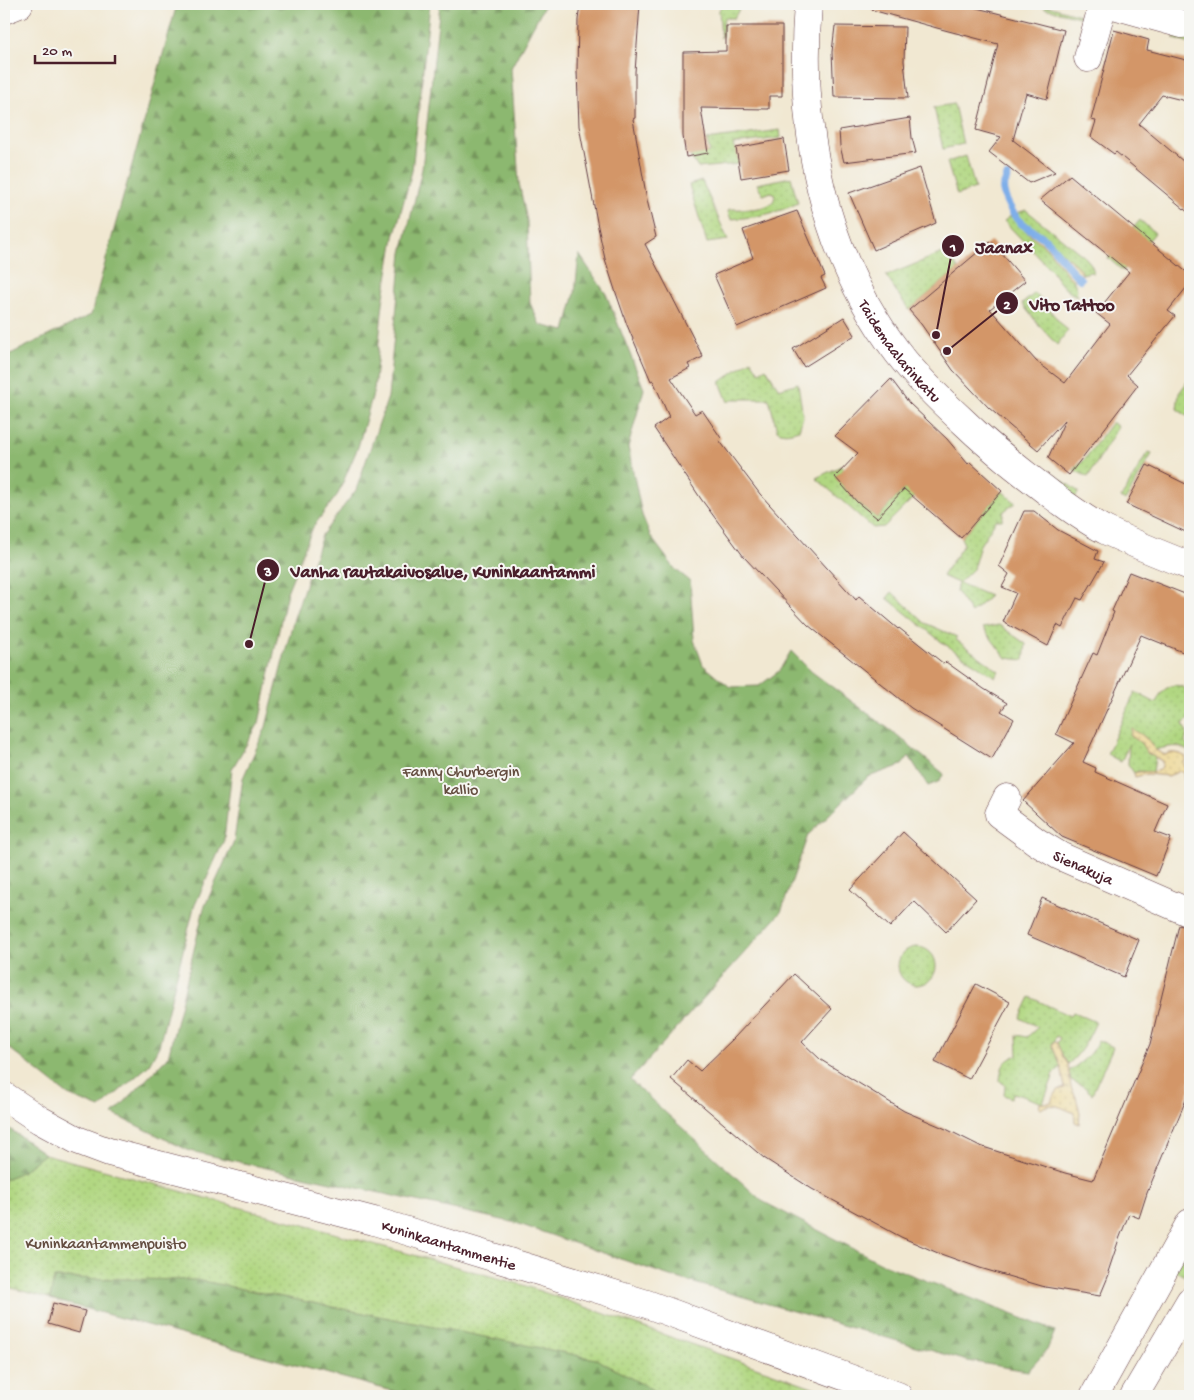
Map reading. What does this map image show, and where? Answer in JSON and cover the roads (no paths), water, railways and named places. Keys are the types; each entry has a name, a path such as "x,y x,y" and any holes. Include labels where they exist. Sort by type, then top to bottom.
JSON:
{"street":[{"path":"4,10 19,4"},
{"name":"Taidemaalarinkatu","path":"808,4 806,96 812,146 820,188 842,254 858,291 898,354 930,390 982,441 1071,509 1106,531 1190,566"},
{"path":"1088,58 1103,4"},
{"path":"1110,4 1182,24"},
{"name":"Sienakuja","path":"1007,798 999,814 1037,842 1060,856 1190,913"},
{"name":"Kuninkaantammentie","path":"4,1096 40,1120 77,1140 109,1152 374,1221 629,1298 898,1396"},
{"path":"1094,1396 1190,1223"},
{"path":"1134,1396 1190,1300"}],"waterway":[{"path":"1007,177 1003,192 1015,216 1021,223 1047,241 1080,279"}],"place":[{"name":"Jaanax","path":"936,335"},
{"name":"Vito Tattoo","path":"947,351"},
{"name":"Vanha rautakaivosalue, Kuninkaantammi","path":"249,644"}],"park label":[{"name":"Fanny Churbergin kallio","path":"461,779"},
{"name":"Kuninkaantammenpuisto","path":"106,1242"}]}
